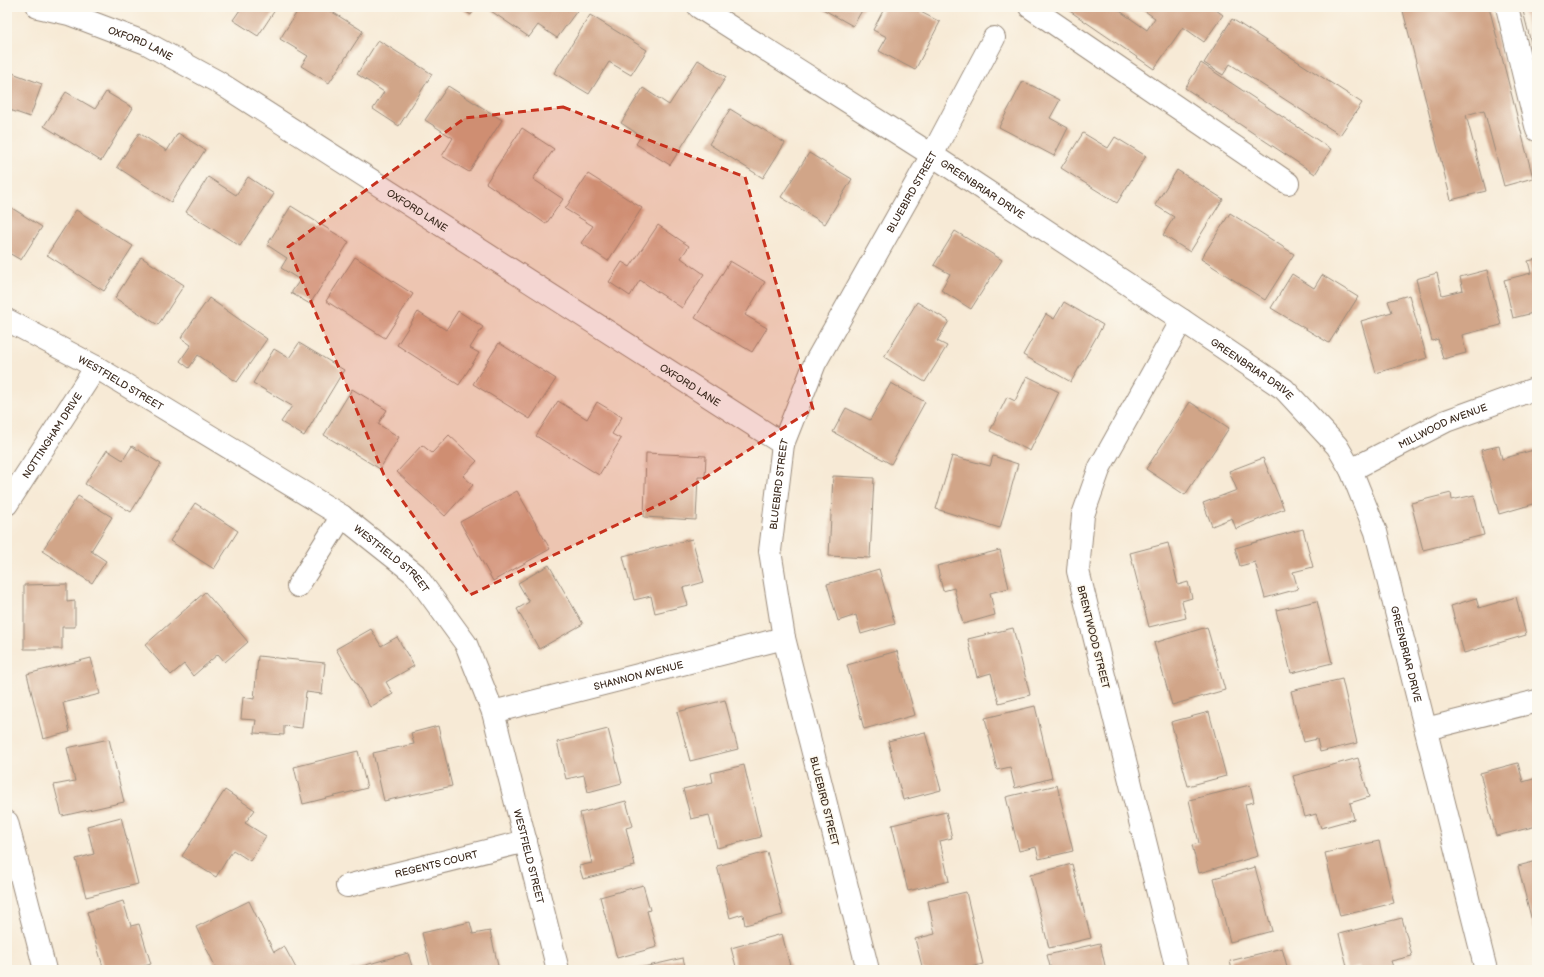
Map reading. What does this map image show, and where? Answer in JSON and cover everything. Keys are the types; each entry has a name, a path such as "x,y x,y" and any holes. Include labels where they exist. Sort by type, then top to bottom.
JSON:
{"street":[{"name":"OXFORD LANE","path":"38,7 69,14 146,43 218,82 783,444"},
{"name":"GREENBRIAR DRIVE","path":"699,7 932,155 1182,320 1284,390 1337,446 1351,470 1376,532 1486,970"},
{"path":"1030,7 1288,183"},
{"path":"1507,7 1537,130"},
{"name":"BLUEBIRD STREET","path":"868,970 784,638 770,551 783,444 815,363 932,155 994,38"},
{"name":"WESTFIELD STREET","path":"7,320 96,366 342,516 415,574 466,644 493,712 558,970"},
{"name":"BRENTWOOD STREET","path":"1177,970 1078,571 1083,515 1100,467 1182,320"},
{"name":"NOTTINGHAM DRIVE","path":"7,504 96,366"},
{"name":"MILLWOOD AVENUE","path":"1351,470 1446,421 1537,388"},
{"path":"298,586 342,516"},
{"name":"SHANNON AVENUE","path":"493,712 784,638"},
{"path":"1426,729 1537,701"},
{"path":"7,822 44,970"},
{"name":"REGENTS COURT","path":"347,886 526,841"}],"highlighted area":[{"path":"563,107 745,177 813,409 673,498 470,595 384,475 288,247 465,118"}],"building":[{"path":"242,7 277,7 258,36 233,20"},
{"path":"300,7 324,7 363,31 329,83 301,66 308,56 280,39"},
{"path":"459,7 476,7 471,15"},
{"path":"494,7 579,8 557,38 538,25 529,37 491,11"},
{"path":"819,7 864,7 853,26"},
{"path":"885,7 911,7 940,22 915,70 879,51 887,37 873,30"},
{"path":"1064,7 1114,7 1147,30 1155,18 1139,7 1212,7 1223,15 1204,42 1183,27 1154,69"},
{"path":"1402,7 1489,7 1533,178 1504,186 1484,110 1466,115 1486,191 1451,200"},
{"path":"1522,7 1537,7 1537,63 1536,63"},
{"path":"590,15 647,50 631,75 609,62 589,94 554,73"},
{"path":"1232,19 1362,103 1340,135 1230,64 1223,75 1204,63"},
{"path":"378,40 432,74 399,126 373,109 384,92 357,74"},
{"path":"698,60 726,77 670,165 636,144 641,136 621,123 643,88 669,105"},
{"path":"1201,63 1331,149 1315,174 1185,88"},
{"path":"7,71 42,84 30,117 7,109"},
{"path":"1023,81 1060,100 1050,118 1068,128 1054,156 999,127"},
{"path":"448,86 502,120 469,172 442,156 453,138 425,120"},
{"path":"66,92 95,109 106,92 133,108 101,161 44,126"},
{"path":"730,109 785,143 763,178 709,144"},
{"path":"522,128 554,149 533,179 563,199 546,224 486,183"},
{"path":"139,133 167,151 178,133 205,150 171,202 117,167"},
{"path":"1083,133 1108,148 1115,137 1146,156 1117,203 1061,168"},
{"path":"809,153 852,179 825,224 781,197"},
{"path":"1177,170 1223,199 1190,252 1163,235 1174,217 1155,205"},
{"path":"588,174 642,208 608,261 581,243 593,226 565,209"},
{"path":"208,177 236,195 248,177 274,194 240,246 186,212"},
{"path":"7,205 42,227 21,260 7,252"},
{"path":"291,206 349,242 310,304 291,293 300,280 281,268 287,258 267,245"},
{"path":"76,210 133,246 104,291 47,255"},
{"path":"1230,213 1294,254 1265,300 1201,259"},
{"path":"658,225 689,246 681,258 704,274 682,308 640,280 630,296 609,282 622,262 630,267"},
{"path":"955,231 1002,260 971,309 941,290 950,274 934,265"},
{"path":"141,257 184,285 158,325 115,298"},
{"path":"355,257 413,294 385,338 326,301"},
{"path":"1537,259 1537,312 1513,318 1504,280 1531,273 1528,261"},
{"path":"730,261 765,282 745,315 767,328 752,352 695,318"},
{"path":"1487,270 1501,325 1462,335 1466,353 1443,359 1438,339 1432,341 1416,279 1437,273 1442,295 1463,290 1460,277"},
{"path":"1292,274 1314,288 1322,275 1358,297 1329,343 1271,308"},
{"path":"1409,295 1427,358 1376,373 1361,321 1392,312 1388,301"},
{"path":"209,298 267,339 237,382 198,355 189,368 180,361 191,345 181,338"},
{"path":"917,302 949,321 937,341 947,346 925,382 884,357"},
{"path":"1064,302 1103,325 1071,382 1023,355 1046,314 1054,319"},
{"path":"458,311 483,327 470,348 479,353 459,385 397,345 418,312 446,330"},
{"path":"299,343 344,370 304,436 281,422 292,406 253,383 274,349 289,358"},
{"path":"499,343 556,379 530,419 473,384"},
{"path":"1027,376 1059,392 1030,451 990,431 1007,397 1015,401"},
{"path":"891,383 925,402 891,464 833,432 846,408 870,420"},
{"path":"352,389 387,410 378,424 399,437 380,469 324,435"},
{"path":"558,401 587,419 597,402 622,417 612,434 621,439 599,475 536,436"},
{"path":"1190,402 1229,428 1185,495 1146,469"},
{"path":"449,435 477,461 463,476 473,485 445,516 397,472 422,445 432,453"},
{"path":"132,446 161,464 131,512 85,484 107,450 123,460"},
{"path":"1499,446 1502,459 1537,449 1537,503 1499,514 1481,450"},
{"path":"646,453 706,456 705,477 698,477 696,520 644,517"},
{"path":"952,456 990,466 993,456 1018,464 1000,528 936,509"},
{"path":"1263,458 1284,509 1236,529 1232,518 1212,526 1203,503 1237,490 1229,471"},
{"path":"833,476 874,478 870,558 829,556"},
{"path":"517,491 550,549 493,581 460,522"},
{"path":"1451,493 1452,500 1474,495 1484,535 1423,550 1411,503"},
{"path":"78,496 112,517 91,551 106,561 92,583 42,551"},
{"path":"195,503 238,531 214,569 170,541"},
{"path":"1303,529 1313,567 1293,572 1298,589 1265,598 1255,562 1240,566 1235,548"},
{"path":"692,539 704,582 683,588 688,605 655,613 651,596 634,600 623,556"},
{"path":"1168,543 1178,585 1188,582 1192,598 1182,601 1186,618 1149,627 1130,553"},
{"path":"1000,550 1009,588 990,593 995,615 963,624 954,588 943,591 937,566"},
{"path":"549,565 583,624 539,649 517,609 529,602 518,583"},
{"path":"879,569 895,624 861,634 856,615 838,621 827,584"},
{"path":"67,584 67,602 75,601 75,627 62,627 62,649 24,649 24,585"},
{"path":"205,592 248,642 225,662 218,654 193,676 184,664 171,675 145,645"},
{"path":"1516,597 1526,635 1464,653 1451,606 1476,598 1479,608"},
{"path":"1317,601 1332,663 1291,673 1276,610"},
{"path":"1207,627 1225,690 1172,705 1154,643"},
{"path":"1013,628 1030,695 999,703 991,673 977,677 968,639"},
{"path":"371,629 381,646 397,637 414,666 386,682 393,694 370,707 336,649"},
{"path":"897,651 915,715 864,729 847,665"},
{"path":"258,656 325,663 322,694 306,692 302,728 284,726 284,735 254,733 256,720 241,719 243,697 254,699"},
{"path":"91,658 100,694 63,703 70,732 43,739 27,674"},
{"path":"1342,679 1357,743 1320,752 1317,739 1304,742 1291,691"},
{"path":"725,700 738,749 690,761 677,712"},
{"path":"1035,706 1052,778 1015,788 1010,767 997,770 985,718"},
{"path":"1209,712 1226,776 1188,786 1171,722"},
{"path":"438,726 452,786 384,801 373,753 414,744 411,733"},
{"path":"608,729 622,783 588,792 584,775 566,779 557,742"},
{"path":"925,732 941,790 903,800 888,741"},
{"path":"109,739 124,802 62,816 54,785 75,781 67,748"},
{"path":"358,751 367,788 303,804 294,767"},
{"path":"1358,758 1369,797 1350,803 1354,819 1321,828 1316,814 1305,817 1293,776"},
{"path":"1518,763 1523,782 1537,778 1537,826 1496,836 1480,773"},
{"path":"744,765 761,837 717,848 709,815 691,819 683,789 713,782 711,773"},
{"path":"1057,785 1073,851 1039,859 1036,847 1019,851 1006,797"},
{"path":"1250,785 1254,802 1245,804 1258,856 1199,873 1192,845 1199,843 1189,800"},
{"path":"225,790 255,810 245,823 266,836 250,861 233,850 216,877 182,856"},
{"path":"626,801 633,826 626,828 635,866 583,879 579,866 592,863 580,813"},
{"path":"946,812 952,838 940,841 949,881 908,891 892,825"},
{"path":"121,817 138,884 86,897 76,859 94,854 87,826"},
{"path":"1379,841 1394,903 1340,916 1325,853"},
{"path":"767,852 783,915 745,925 743,914 730,918 717,866"},
{"path":"1537,861 1537,928 1534,929 1518,866"},
{"path":"1072,864 1091,938 1049,948 1030,875"},
{"path":"1255,867 1272,931 1230,942 1214,878"},
{"path":"643,885 650,910 647,911 657,947 617,958 600,897"},
{"path":"966,892 983,964 959,970 923,970 915,939 935,934 928,901"},
{"path":"123,901 131,926 139,924 151,964 130,970 104,970 87,912"},
{"path":"249,901 274,952 284,946 297,970 217,970 196,927"},
{"path":"1402,918 1412,956 1391,961 1394,970 1360,970 1359,967 1348,970 1339,934"},
{"path":"470,922 473,934 490,931 499,970 431,970 422,933"},
{"path":"782,934 791,970 737,970 731,948"},
{"path":"1100,943 1106,970 1051,970 1047,955"},
{"path":"1282,948 1288,970 1232,970 1230,961"},
{"path":"408,953 413,970 348,970"},
{"path":"683,958 686,970 635,970 635,969"}]}
